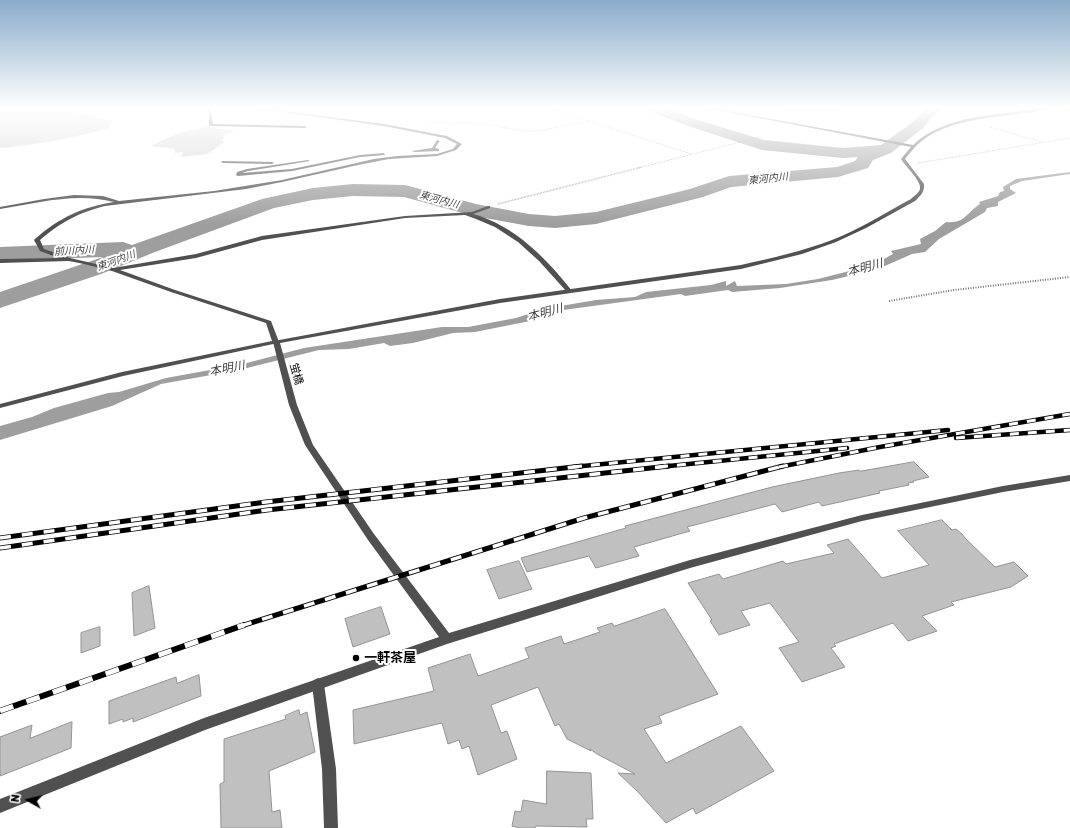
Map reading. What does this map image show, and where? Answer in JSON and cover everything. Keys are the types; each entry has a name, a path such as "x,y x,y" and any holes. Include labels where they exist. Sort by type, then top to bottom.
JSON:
{"street":[{"path":"458,147 456,150 450,152 433,155 390,158 288,180 229,190 184,196 118,201 83,210 61,220 37,240 42,250 69,259 111,269 196,256 262,238 405,217 462,214 488,207"},
{"path":"0,406 122,374 277,346 455,309 740,267 776,260 835,240 913,200 921,194 923,189 922,182 906,165 903,159 913,147"},
{"path":"308,161 247,170 239,173 238,175 292,170 360,156 433,149 450,152"},
{"path":"224,162 299,163"},
{"path":"0,208 68,197 107,198 118,201"},
{"path":"462,214 470,215 494,224 513,234 546,265 570,291"},
{"path":"0,261 69,259"},
{"name":"蛍橋","path":"111,269 269,322 293,405 309,445 371,537 447,639"},
{"path":"0,806 204,724 318,684 447,639 690,564 862,518 1003,489 1070,478"},
{"path":"318,684 329,769 331,828"}],"path":[{"path":"669,147 692,154"},
{"path":"488,207 721,147"},
{"path":"906,165 1020,147"},
{"path":"889,301 954,290 1070,277"}],"shaded area":[{"path":"0,147 16,147 14,147 0,148"},
{"path":"156,147 218,147 207,154 181,157 183,152 175,153 175,149"}],"water":[{"name":"本明川","path":"1070,172 1070,174 1022,181 1010,186 1010,189 1016,193 998,202 998,206 987,208 985,212 939,239 925,252 912,254 878,269 832,280 780,288 732,292 728,290 685,296 681,294 556,311 530,321 475,332 453,333 413,343 390,346 384,343 349,349 319,350 239,370 161,384 112,406 0,440 0,426 32,417 54,408 108,393 119,392 166,378 243,364 304,348 442,327 468,327 516,318 543,309 596,300 635,297 646,292 711,285 726,281 726,286 735,281 737,286 786,284 818,279 873,265 893,254 891,251 921,244 920,239 935,231 946,222 961,220 980,204 979,202 998,196 1000,192 1004,191 1003,187 1016,179"}],"building":[{"path":"914,462 929,477 908,483 909,485 879,491 880,493 822,506 819,502 782,512 775,504 687,527 690,531 634,547 639,556 596,568 589,556 527,572 521,558 626,528 625,526 772,487 839,473"},
{"path":"942,520 952,530 956,529 962,534 995,567 1014,562 1028,576 1011,587 951,602 954,605 922,616 937,631 908,641 893,623 834,644 836,646 831,648 845,667 802,682 779,648 799,642 770,603 741,611 750,625 719,635 710,621 712,620 688,583 719,574 723,579 783,561 786,564 834,553 827,545 848,539 882,578 929,565 898,531"},
{"path":"519,561 532,589 499,599 487,570"},
{"path":"149,586 155,628 134,636 132,593"},
{"path":"381,607 390,634 353,647 345,619"},
{"path":"665,609 718,694 659,716 662,723 644,729 666,763 741,726 774,771 696,814 693,808 666,823 639,793 618,773 635,774 590,749 591,751 567,739 559,724 555,726 538,687 491,705 501,733 507,731 517,759 478,775 469,746 462,749 459,740 448,744 442,723 354,744 353,710 434,691 428,668 470,654 478,676 529,658 525,648 561,636 564,644 600,632 597,628 612,623 614,626"},
{"path":"100,627 100,646 81,653 81,633"},
{"path":"199,675 201,696 133,722 133,718 123,722 123,719 109,724 109,701 176,677 177,683"},
{"path":"299,710 300,715 307,712 315,752 269,771 272,812 280,810 282,828 221,828 220,784 224,782 224,739 286,719 285,716"},
{"path":"72,722 71,748 0,776 0,737 32,725 30,738"},
{"path":"547,771 591,773 593,819 586,819 587,827 536,826 535,828 520,828 512,826 515,811 521,812 523,800 546,804"}],"waterway":[{"path":"779,147 843,153 885,150"},
{"path":"885,150 889,147"},
{"name":"東河内川","path":"0,300 93,269 147,247 269,203 313,194 353,190 405,191 474,210 529,220 555,222 596,218 696,193 729,182 838,172 862,164 866,157 885,150"},
{"name":"前川内川","path":"0,254 123,249"}],"railway":[{"path":"780,467 880,447 1070,414"},
{"path":"575,467 948,430"},
{"path":"956,438 1070,430"},
{"path":"659,467 847,448"},
{"path":"575,467 582,466"},
{"path":"0,548 267,510 669,466"},
{"path":"0,538 266,502 575,467"},
{"path":"243,626 584,518 780,467"},
{"path":"0,711 243,626"}],"place":[{"name":"一軒茶屋","path":"356,658"}]}
